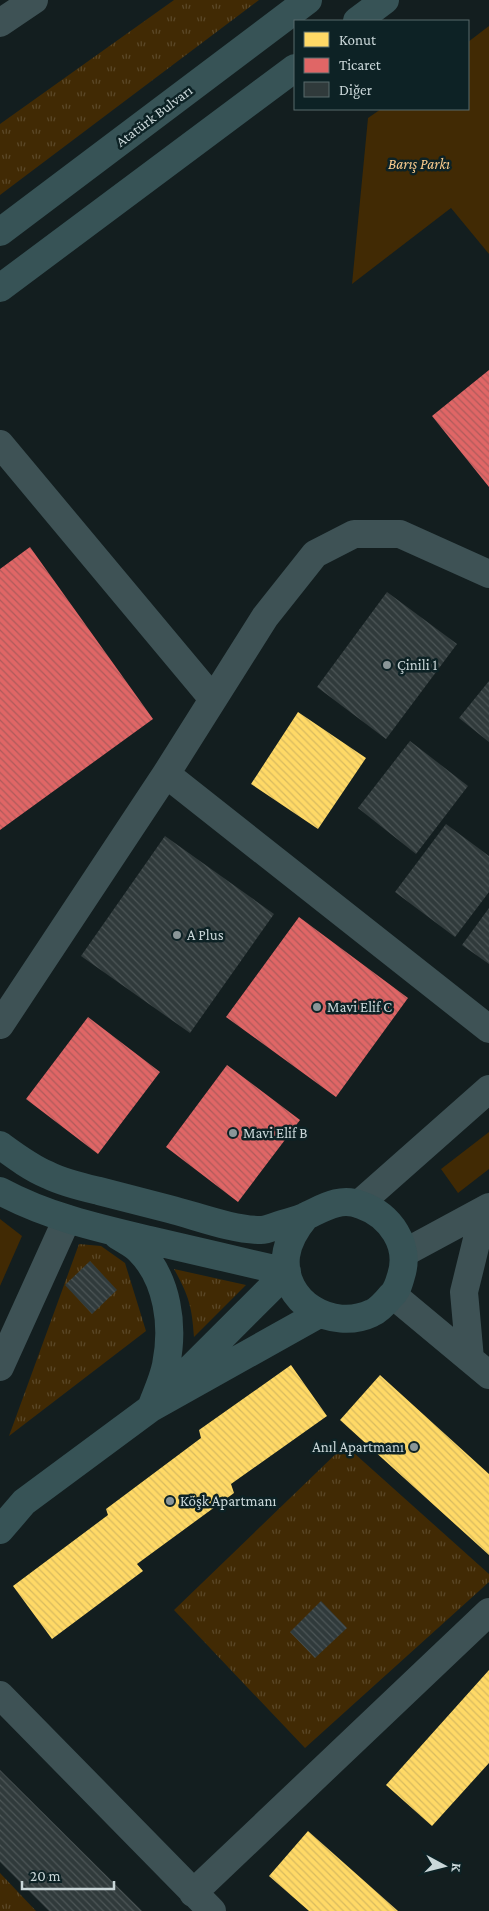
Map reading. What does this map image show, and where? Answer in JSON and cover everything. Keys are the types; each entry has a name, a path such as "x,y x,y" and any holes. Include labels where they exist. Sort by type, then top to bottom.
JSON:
{"main road":[{"name":"Atatürk Bulvarı","path":"0,232 308,0"},
{"path":"358,20 385,0"},
{"path":"0,288 294,69"},
{"path":"0,1145 48,1176 236,1227 262,1230 306,1216 322,1206 341,1202 359,1204 376,1211 389,1222 398,1236 404,1254 403,1270 398,1287 393,1295 373,1313 356,1319 337,1320 319,1314 304,1304 293,1289 287,1272 286,1256 289,1242 296,1228 306,1216"},
{"path":"0,1191 20,1202 66,1219 109,1231 287,1272"},
{"path":"109,1231 138,1249 156,1270 166,1299 170,1336 166,1366 151,1408"},
{"path":"151,1408 287,1272"},
{"path":"0,1530 24,1502 151,1408 319,1314"}],"street":[{"path":"0,23 34,0"},
{"path":"0,444 213,699"},
{"path":"0,1025 166,774 266,616 315,554 354,534 400,534 489,574"},
{"path":"166,774 489,1029"},
{"path":"359,1204 489,1089"},
{"path":"404,1254 489,1207"},
{"path":"0,1367 66,1219"},
{"path":"479,1367 464,1292 477,1239 489,1221"},
{"path":"393,1295 479,1367"},
{"path":"0,1695 203,1902 489,1612"}],"green space":[{"path":"174,0 259,0 0,195 0,124"},
{"name":"Barış Parkı","path":"489,26 489,254 451,208 352,284 368,118 380,110 469,110 469,41"},
{"path":"489,1132 489,1169 458,1193 441,1169"},
{"path":"0,1219 22,1236 0,1286"},
{"path":"79,1244 101,1246 125,1263 146,1331 9,1436"},
{"path":"174,1269 246,1285 194,1337 189,1302"},
{"path":"345,1445 489,1574 489,1582 305,1748 174,1610"},
{"path":"0,1873 36,1911 0,1911"}],"building: Konut":[{"path":"298,712 366,758 318,829 251,784"},
{"name":"Köşk Apartmanı","path":"291,1365 327,1416 231,1484 234,1493 137,1564 143,1571 52,1639 13,1586 108,1515 106,1509 201,1438 199,1430"},
{"name":"Anıl Apartmanı","path":"380,1375 489,1474 489,1555 340,1420"},
{"path":"489,1670 489,1763 432,1826 386,1785"},
{"path":"308,1831 398,1911 309,1911 269,1876"}],"building: Ticaret":[{"path":"489,370 489,487 432,416"},
{"path":"30,547 153,719 0,830 0,569"},
{"name":"Mavi Elif C","path":"299,917 408,998 336,1097 226,1017"},
{"path":"88,1017 160,1072 98,1154 26,1099"},
{"name":"Mavi Elif B","path":"227,1065 300,1120 238,1202 166,1147"}],"building: Diğer":[{"name":"Çinili 1","path":"387,592 457,644 386,739 317,687"},
{"path":"489,681 489,742 459,718"},
{"path":"410,741 468,786 416,854 358,808"},
{"path":"446,824 489,856 489,892 455,937 395,892"},
{"name":"A Plus","path":"165,836 274,914 190,1033 81,956"},
{"path":"489,908 489,964 462,945"},
{"path":"90,1261 117,1290 92,1314 65,1285"},
{"path":"321,1601 347,1628 315,1658 290,1632"},
{"path":"0,1770 142,1911 49,1911 0,1862"}],"place":[{"name":"Çinili 1","path":"387,665"},
{"name":"A Plus","path":"177,935"},
{"name":"Mavi Elif C","path":"317,1007"},
{"name":"Mavi Elif B","path":"233,1133"},
{"name":"Anıl Apartmanı","path":"414,1447"},
{"name":"Köşk Apartmanı","path":"170,1501"}]}
